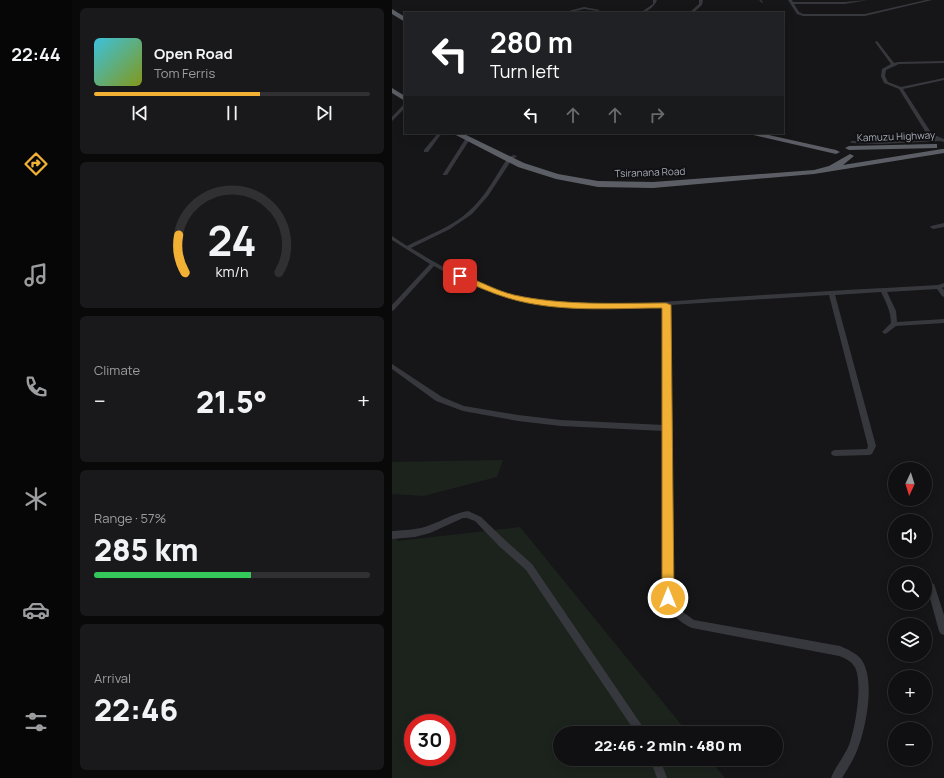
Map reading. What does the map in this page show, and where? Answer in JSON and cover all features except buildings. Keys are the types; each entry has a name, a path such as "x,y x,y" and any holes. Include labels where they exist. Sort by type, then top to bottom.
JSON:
{"highway":[{"path":"392,5 404,13"},
{"path":"392,11 404,19"},
{"path":"392,86 404,92"},
{"path":"392,90 404,97"},
{"path":"754,134 839,151"},
{"name":"Kamuzu Highway","path":"770,134 839,151 943,144"},
{"name":"Tsiranana Road","path":"467,136 544,172 576,181 629,186 795,174 832,168 852,150"},
{"path":"832,168 943,144"},
{"name":"Tsiranana Road","path":"512,158 575,176 621,181 644,181 803,169 823,165 839,151"}],"street":[{"path":"643,12 654,4 655,0"},
{"path":"692,12 701,4 701,0"},
{"path":"791,2 866,0"},
{"path":"791,2 798,12 803,15 861,15 930,0"},
{"path":"567,12 584,8 598,10"},
{"path":"877,42 893,64"},
{"path":"944,62 893,64 884,69 883,76 889,85 901,88 944,80"},
{"path":"901,88 901,92 930,136 943,144"},
{"path":"392,120 404,106"},
{"path":"426,151 439,134"},
{"path":"445,174 467,136"},
{"path":"852,150 903,143 943,144"},
{"path":"408,248 461,219 470,212 512,158"},
{"path":"933,227 944,225"},
{"path":"392,238 433,264 487,288 526,300 571,305 666,305 717,300 942,286 944,295"},
{"path":"392,308 433,264"},
{"path":"884,290 894,313 894,324"},
{"path":"832,294 872,446 869,452 835,453"},
{"path":"666,305 668,598 671,605 692,624 840,651 851,656 859,664 863,674 864,692 858,730 853,748 836,778"},
{"path":"885,332 894,324 944,321"},
{"path":"392,366 439,399 463,408 518,418 560,423 668,428"},
{"path":"392,535 415,534 462,515 468,514 478,519 502,544 529,567 637,726"},
{"path":"932,591 944,631"},
{"path":"658,766 662,778"}],"shaded area":[{"path":"503,460 497,477 423,496 392,494 392,462"},
{"path":"520,527 682,726 553,726 553,766 715,766 725,778 392,778 392,534 398,541"}],"route":[{"path":"460,276 510,296 545,303 571,305 666,305 668,598"}]}
